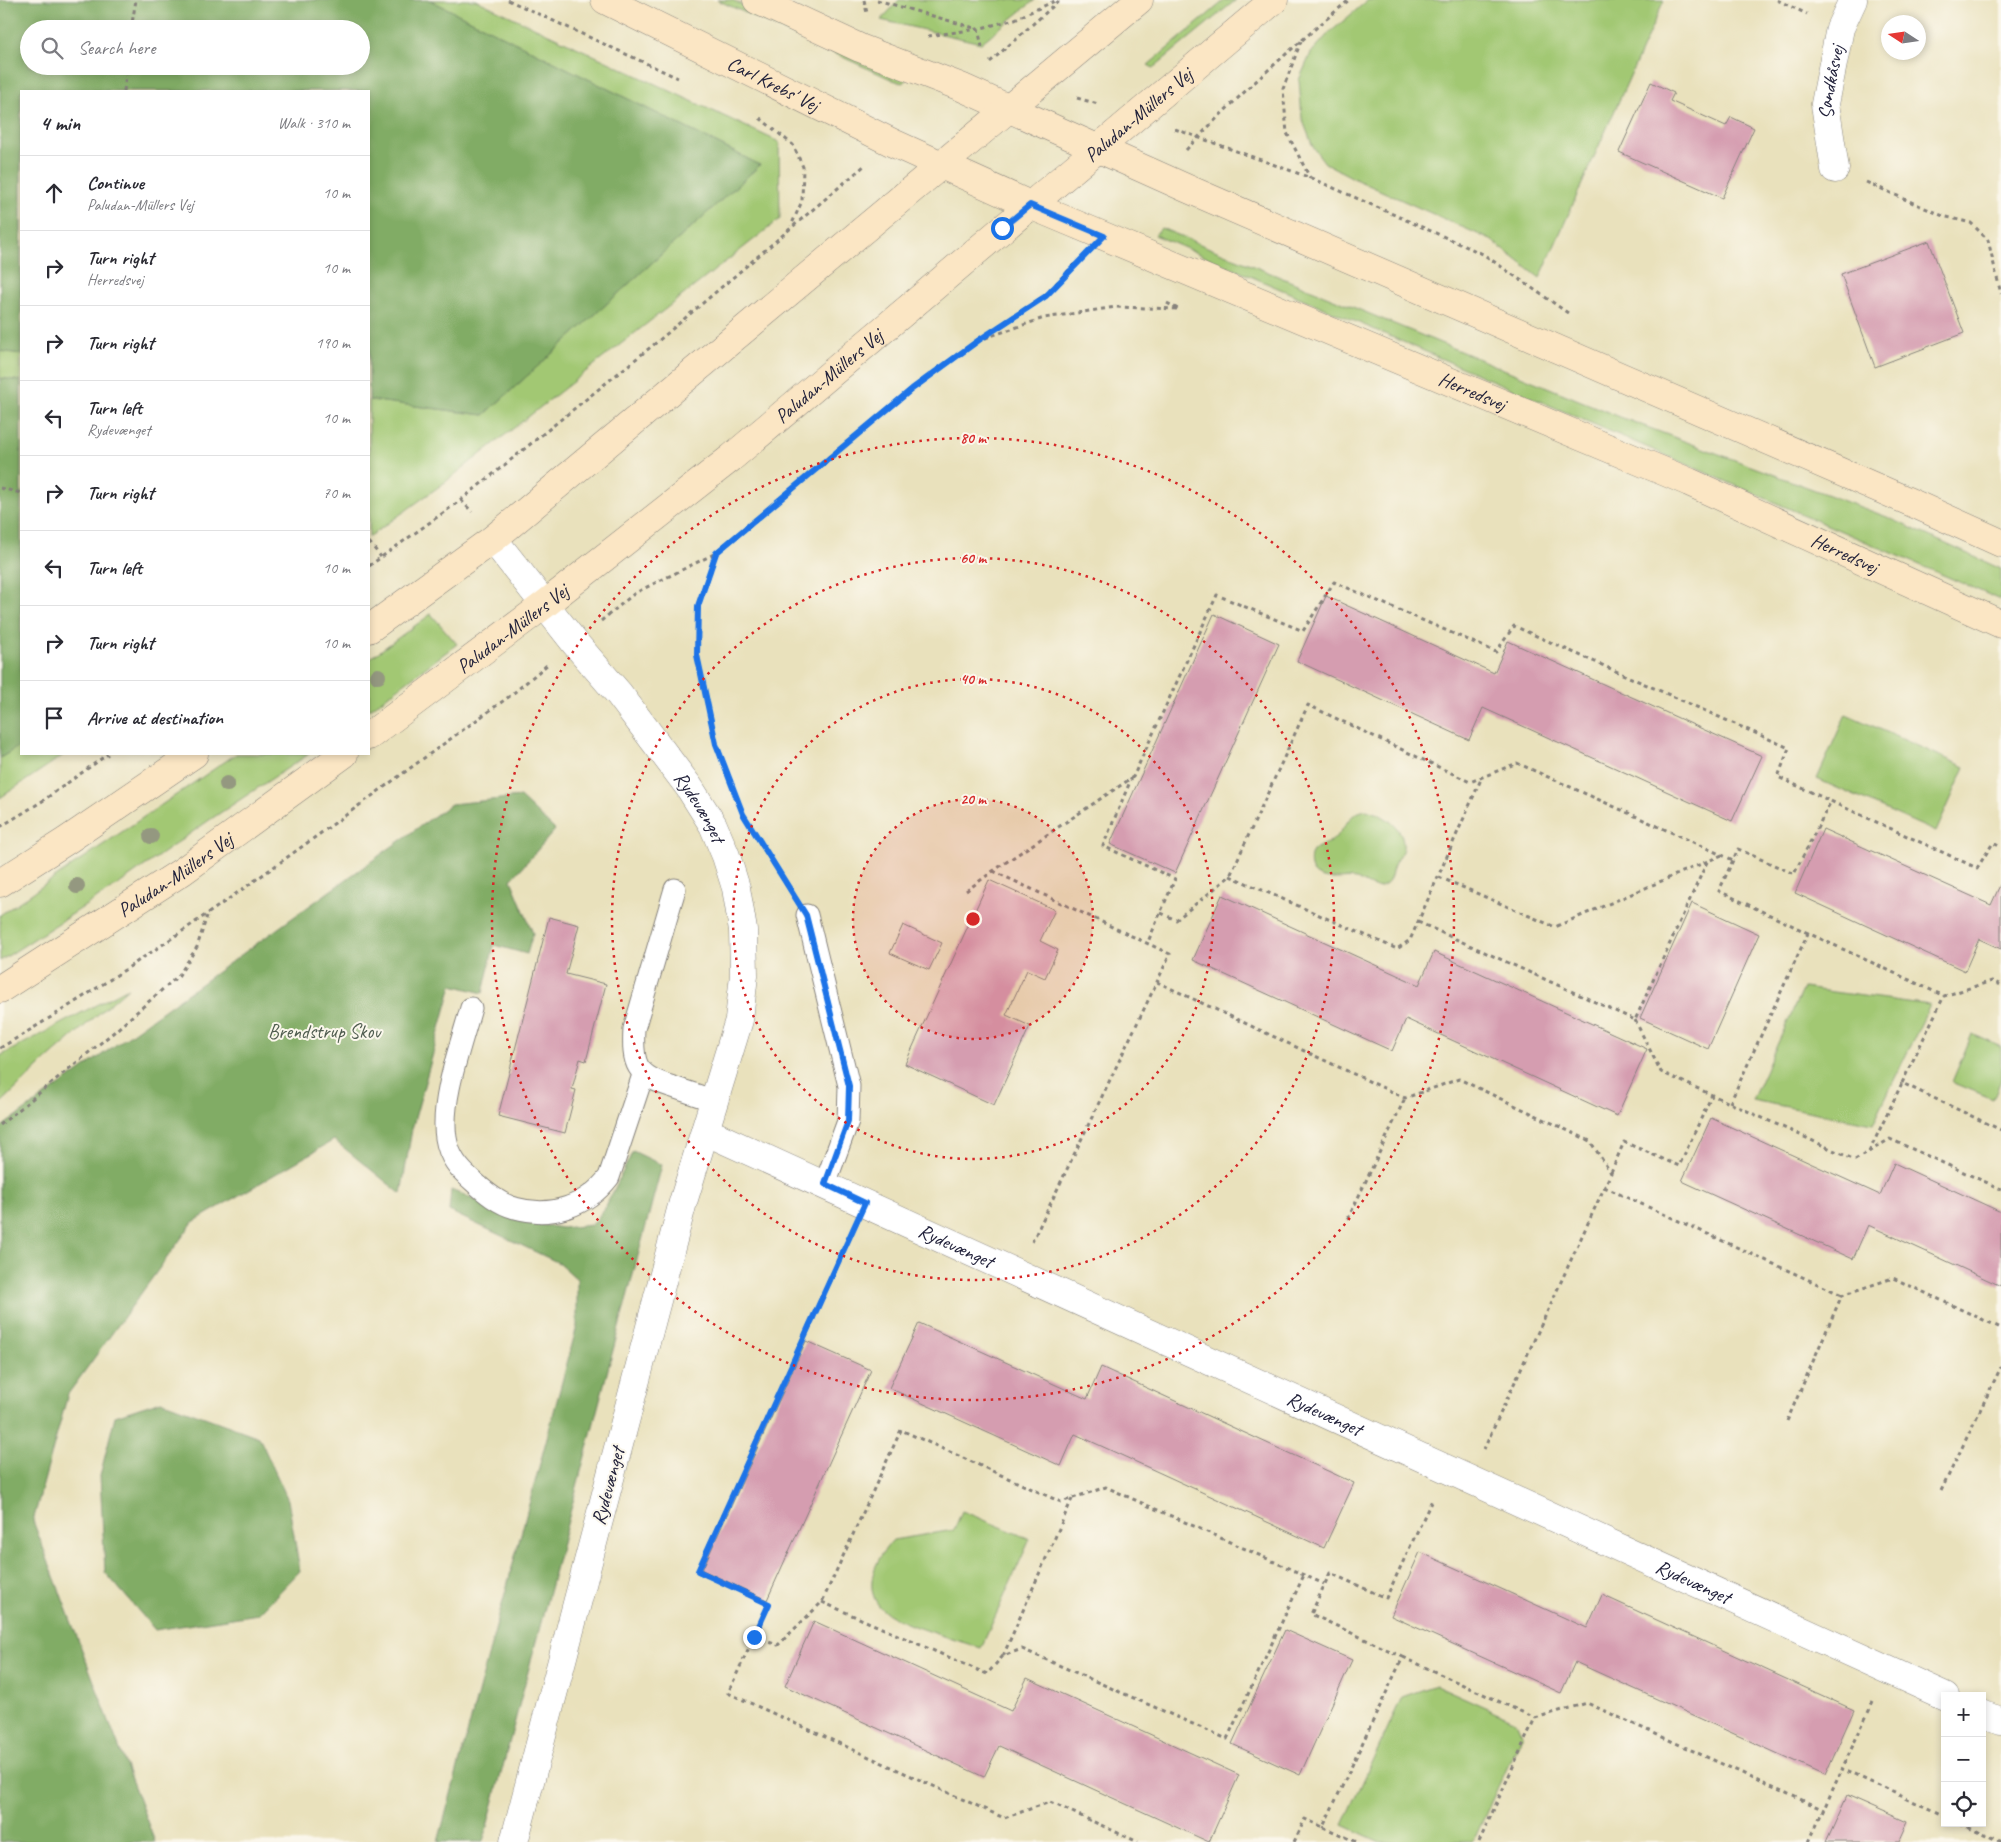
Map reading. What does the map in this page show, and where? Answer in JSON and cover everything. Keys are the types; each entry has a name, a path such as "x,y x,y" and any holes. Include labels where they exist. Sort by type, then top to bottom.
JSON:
{"street":[{"name":"Carl Krebs' Vej","path":"605,0 893,143 942,164"},
{"path":"757,0 860,48 961,87 1097,149 2001,543"},
{"path":"370,628 493,539 1139,0"},
{"name":"Paludan-Müllers Vej","path":"370,735 447,679 731,458 1274,0"},
{"name":"Sandkåsvej","path":"1835,169 1825,104 1840,28 1853,0"},
{"name":"Herredsvej","path":"942,164 1030,205 1689,482 2001,624"},
{"name":"Rydevænget","path":"493,539 574,643 619,694 690,787 713,825 726,856 736,888 742,930 743,984 739,1020 683,1202 514,1842"},
{"path":"0,883 66,841 193,755"},
{"name":"Paludan-Müllers Vej","path":"0,989 183,871 343,755"},
{"name":"Rydevænget","path":"705,1131 825,1184 1941,1694"},
{"path":"1986,1715 2001,1721"}],"lane":[{"path":"675,890 634,1029 633,1048 636,1062 643,1075 654,1081 714,1101"},
{"path":"806,915 849,1086 848,1121 825,1184"},
{"path":"471,1008 447,1098 446,1137 451,1157 467,1176 487,1194 513,1208 543,1212 575,1205 598,1191 609,1177 643,1075"}],"path":[{"path":"133,20 136,0"},
{"path":"877,0 978,29"},
{"path":"923,36 978,29 1015,19 1056,0"},
{"path":"961,87 1060,0"},
{"path":"1160,176 1225,109 1301,40 1349,0"},
{"path":"978,29 983,51"},
{"path":"1301,40 1283,89 1287,133 1311,178"},
{"path":"124,90 126,75"},
{"path":"1036,84 1198,136 1311,178 1483,254 1569,314"},
{"path":"753,113 793,145 804,167 802,202 790,228"},
{"path":"370,565 461,500 657,342 893,143"},
{"path":"1835,169 1943,216 1971,223 1988,240 2001,294"},
{"path":"0,1048 59,1013 207,915 510,696 635,593 716,553 912,389 979,340 1046,296 1104,236"},
{"path":"979,340 1053,316 1116,307 1188,310"},
{"path":"0,488 20,493"},
{"path":"370,543 381,557"},
{"path":"716,553 698,606 697,655 716,744 733,788"},
{"path":"1146,944 1175,878 1103,846 1133,776 1217,595 1303,631 1334,582 1496,652 1514,626 1789,748 1778,777 1977,868 1993,843 2001,847"},
{"path":"1161,913 1176,920 1230,876 1308,705 1470,782 1518,762 1733,860"},
{"path":"0,827 41,802 107,755"},
{"path":"966,891 1133,776"},
{"path":"1230,876 1397,948 1410,940 1482,777"},
{"path":"1831,801 1794,874 1738,849 1719,890 1944,996 1992,981 2001,985"},
{"path":"757,837 806,915"},
{"path":"1438,877 1555,927 1722,855"},
{"path":"1635,1020 1707,862"},
{"path":"993,871 1170,954 1017,1273"},
{"path":"0,1125 114,1032 179,975 196,947 207,915"},
{"path":"1418,922 1635,1020 1661,1072 1855,1160 1890,1139 2001,1189"},
{"path":"1730,1103 1808,933"},
{"path":"1157,982 1405,1098 1459,1079 1590,1141 1611,1173"},
{"path":"1868,1152 1944,996"},
{"path":"1902,1084 2001,1130"},
{"path":"1471,1479 1624,1142 1679,1166 1712,1095"},
{"path":"1348,1219 1405,1098"},
{"path":"1604,1188 1842,1295 1893,1278 2001,1328"},
{"path":"865,1203 698,1571 769,1604 728,1693 1004,1818 1050,1802 1138,1842"},
{"path":"1787,1421 1842,1295"},
{"path":"1941,1491 2001,1367"},
{"path":"754,1637 778,1645 822,1602 901,1430 1062,1502 1106,1487 1324,1584"},
{"path":"1446,1468 1386,1598 1330,1573 1311,1614 1535,1718 1587,1703 1824,1810"},
{"path":"822,1602 987,1674 1003,1656 1072,1498"},
{"path":"1003,1656 1022,1649 1227,1739 1304,1575"},
{"path":"1323,1827 1403,1657"},
{"path":"1809,1842 1888,1671"},
{"path":"1479,1842 1535,1718"},
{"path":"1842,1769 1941,1814"},
{"path":"1294,1842 1305,1818 1357,1842"},
{"path":"1969,1827 2001,1842"}],"green space":[{"path":"0,0 430,0 760,165 484,415 370,400 370,90 20,90 20,354 0,351"},
{"path":"430,0 476,0 779,142 780,219 444,483 370,536 370,400 484,415 760,165"},
{"path":"717,0 732,0 907,80 902,83 893,80"},
{"path":"899,0 1035,0 981,43 881,20"},
{"path":"1225,0 1236,0 1153,68 1148,65"},
{"path":"1368,0 1664,0 1540,278 1491,240 1357,180 1325,163 1313,147 1302,118 1299,80 1311,53 1328,34"},
{"path":"1161,228 1620,417 1887,517 2001,569 2001,600 1155,235"},
{"path":"0,351 20,354 20,381 0,378"},
{"path":"0,378 20,381 20,746 0,758"},
{"path":"431,614 457,644 370,709 370,658"},
{"path":"1846,714 1965,767 1936,832 1817,779"},
{"path":"20,746 20,755 64,755 0,798 0,758"},
{"path":"235,755 307,755 208,821 122,882 0,961 0,915"},
{"name":"Brendstrup Skov","path":"520,797 555,830 511,880 533,933 527,954 494,945 483,993 452,985 412,1129 401,1194 334,1140 193,1222 68,1394 33,1521 155,1842 0,1842 0,1128 451,804"},
{"path":"1366,810 1386,818 1392,823 1397,828 1403,841 1403,848 1387,883 1381,887 1374,887 1356,879 1327,879 1315,874 1311,865 1313,851 1336,837 1354,815"},
{"path":"128,988 47,1059 0,1104 0,1056"},
{"path":"1803,988 1930,1005 1873,1124 1752,1100"},
{"path":"1972,1034 2001,1047 2001,1080 1993,1099 1952,1082"},
{"path":"633,1151 662,1165 483,1842 438,1842 577,1326 577,1279 559,1263 449,1211 451,1190 531,1223 562,1228 592,1225 605,1208"},
{"path":"161,1401 259,1437 288,1500 300,1571 258,1614 155,1630 105,1572 100,1476 115,1416"},
{"path":"962,1511 1030,1539 981,1648 903,1622 884,1611 877,1603 873,1594 873,1574 876,1565 893,1540 954,1530"},
{"path":"1436,1685 1516,1721 1522,1734 1473,1842 1380,1842 1343,1825 1402,1697"}],"building":[{"path":"1651,82 1674,93 1670,101 1726,126 1731,117 1754,128 1722,198 1619,152"},
{"path":"1929,241 1964,333 1875,367 1841,274"},
{"path":"1326,596 1494,673 1508,641 1762,756 1732,821 1483,708 1469,740 1297,661"},
{"path":"1214,614 1279,644 1175,873 1110,844"},
{"path":"1823,829 1991,905 2001,883 2001,949 1979,939 1965,971 1795,893"},
{"path":"989,880 1055,910 1040,941 1058,950 1045,978 1027,970 1006,1015 1030,1026 994,1105 905,1064"},
{"path":"1222,895 1419,985 1434,952 1647,1049 1617,1116 1406,1019 1392,1051 1193,960"},
{"path":"1692,903 1759,934 1708,1049 1640,1018"},
{"path":"549,917 579,925 566,974 606,984 586,1061 580,1059 572,1089 576,1090 565,1133 498,1116"},
{"path":"903,925 942,943 929,970 890,953"},
{"path":"1711,1118 1880,1195 1894,1163 2001,1212 2001,1286 1868,1225 1853,1259 1682,1181"},
{"path":"919,1323 1087,1399 1101,1367 1354,1483 1324,1548 1075,1434 1061,1466 889,1388"},
{"path":"806,1341 871,1370 767,1600 702,1570"},
{"path":"1420,1552 1587,1628 1602,1595 1854,1710 1825,1775 1575,1662 1561,1693 1391,1616"},
{"path":"814,1621 1011,1711 1027,1678 1239,1775 1209,1842 999,1746 984,1777 785,1686"},
{"path":"1285,1630 1352,1660 1300,1775 1232,1744"},
{"path":"1847,1795 1908,1822 1899,1842 1826,1842"}],"route":[{"path":"754,1637 769,1604 698,1571 865,1203 825,1184 848,1121 849,1086 806,915 743,814 716,744 697,655 698,606 716,553 912,389 979,340 1046,296 1104,236 1030,205 1002,228"}]}
